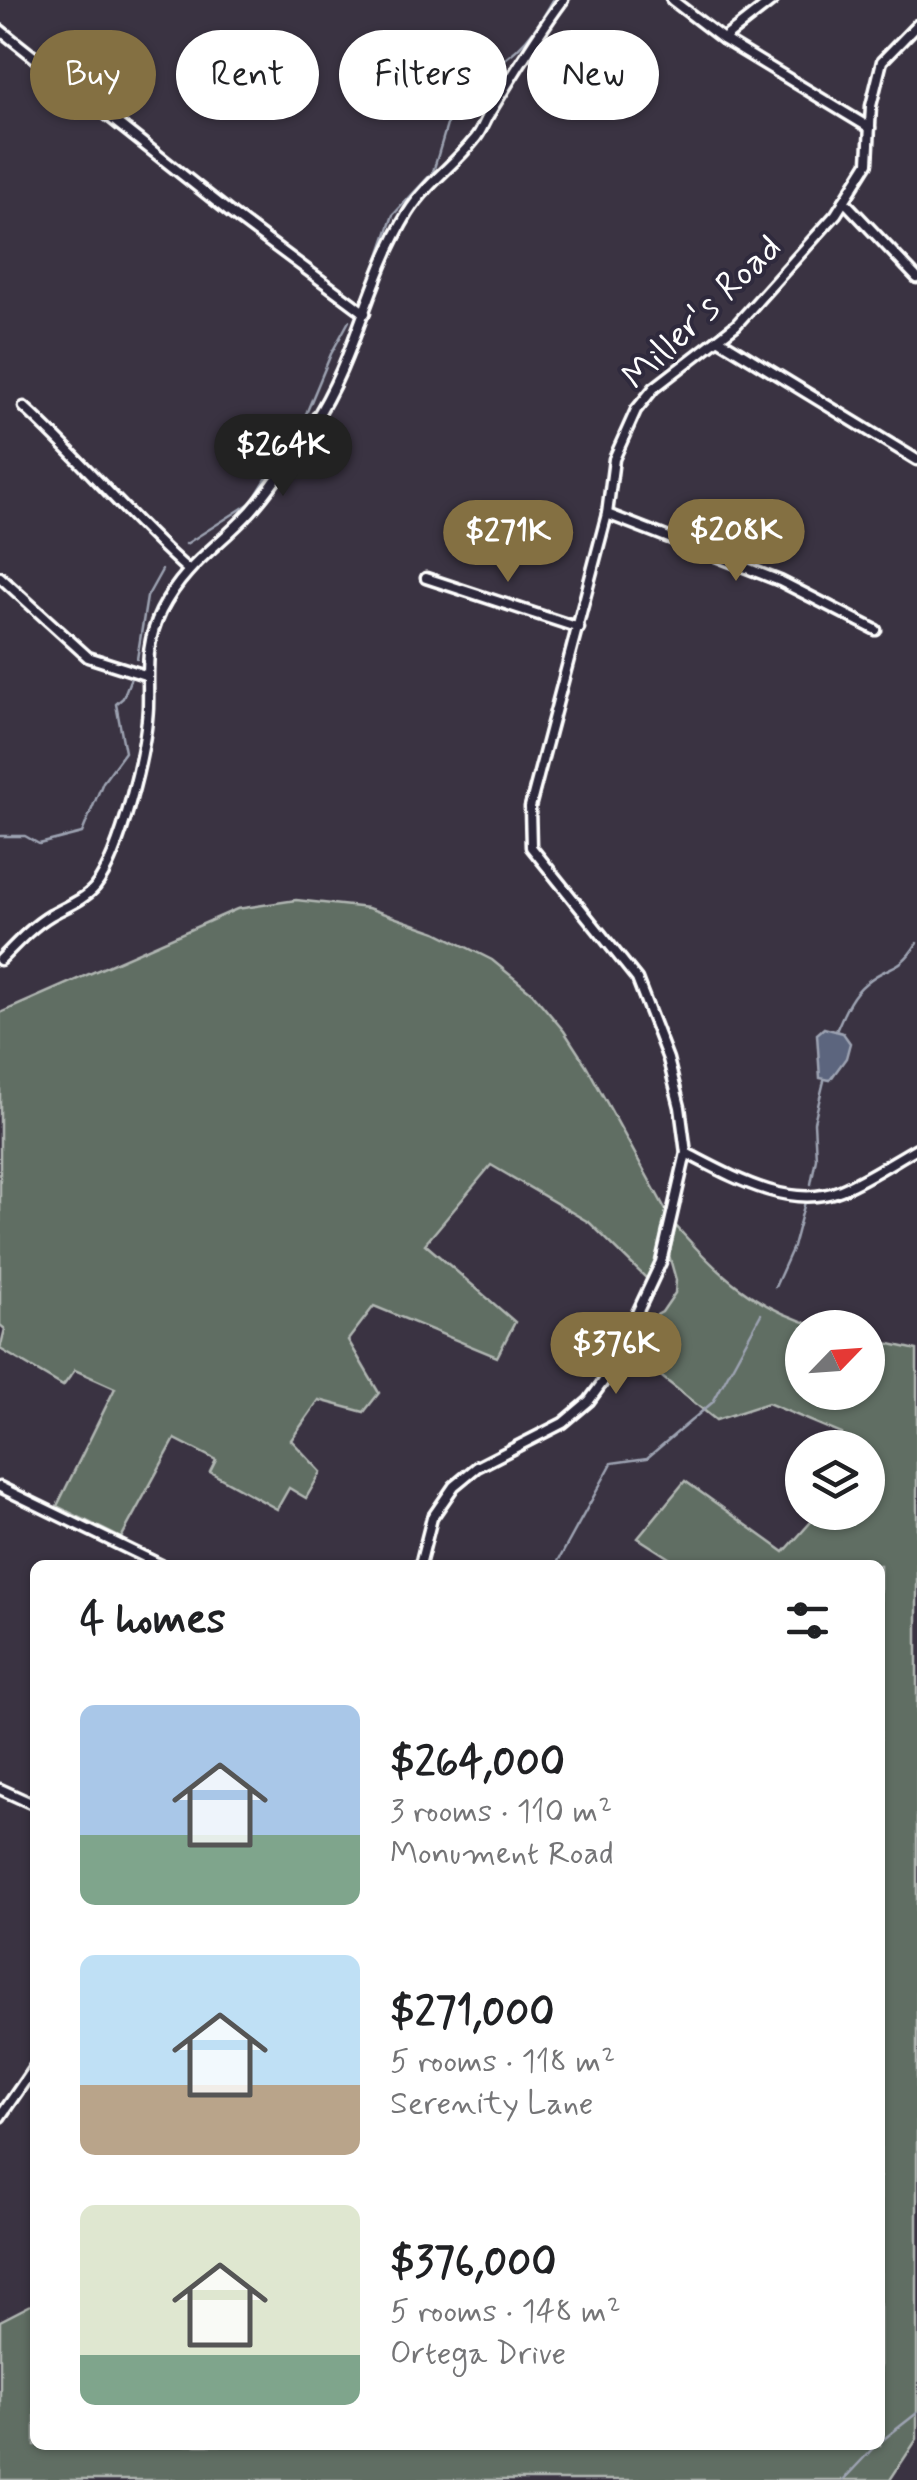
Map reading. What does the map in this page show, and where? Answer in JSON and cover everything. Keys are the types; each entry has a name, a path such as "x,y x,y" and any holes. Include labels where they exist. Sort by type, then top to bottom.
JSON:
{"street":[{"path":"0,960 48,916 93,890 110,864 125,822 141,748 148,708 145,675 158,619 187,569 250,511 290,459 337,387 386,256 410,210 475,139 563,0"},
{"path":"672,0 724,39 870,128"},
{"path":"724,39 772,0"},
{"name":"Miller's Road","path":"686,1153 668,1059 637,979 531,847 530,807 607,514 614,460 636,410 654,388 718,339 768,293 844,201 868,162 871,106 882,61 917,25"},
{"path":"0,30 232,214 365,313"},
{"path":"844,201 917,278"},
{"path":"908,269 917,258"},
{"path":"718,339 917,460"},
{"path":"24,407 82,460 152,538 187,569"},
{"path":"607,514 780,581 876,630"},
{"path":"0,577 90,658 145,675"},
{"path":"426,578 579,628"},
{"path":"421,1560 432,1518 454,1486 478,1467 542,1436 572,1416 608,1375 661,1262 686,1153 760,1189 816,1196 840,1191 917,1148"},
{"path":"0,1487 151,1560"},
{"path":"0,1790 30,1803"},
{"path":"0,2117 30,2076"}],"green space":[{"path":"296,900 368,908 436,932 492,960 532,993 586,1065 669,1216 649,1281 590,1223 491,1165 425,1244 515,1322 497,1357 374,1306 348,1340 379,1393 364,1412 319,1400 291,1440 321,1472 306,1498 289,1488 277,1509 210,1472 216,1460 175,1439 121,1538 57,1506 115,1388 75,1370 63,1386 0,1349 5,1329 0,1325 0,1013 237,909"},
{"path":"676,1226 740,1288 785,1314 785,1410 885,1410 885,1343 917,1350 917,2439 890,2480 0,2480 0,2321 30,2306 30,2450 885,2450 885,1560 672,1560 638,1538 685,1481 784,1552 804,1530 885,1530 885,1430 832,1430 768,1403 716,1420 628,1350 642,1323 662,1312 675,1293 676,1280 669,1255"}],"water":[{"path":"824,1028 843,1033 850,1043 846,1058 830,1080 820,1078 817,1034"}],"waterway":[{"path":"364,299 393,215 433,172 452,108 464,101 465,80 517,49 553,0"},
{"path":"186,544 252,502 282,453 293,445 349,321"},
{"path":"137,659 147,597 162,570"},
{"path":"0,836 25,836 39,844 82,833 103,782 125,752 116,704 123,698 132,675"},
{"path":"836,1031 860,988 899,964 917,943"},
{"path":"811,1184 816,1158 814,1122 824,1081"},
{"path":"775,1287 793,1247 805,1202"},
{"path":"559,1560 612,1463 647,1458 713,1402 761,1314"},
{"path":"885,2438 917,2413"},
{"path":"843,2480 871,2450"}]}
